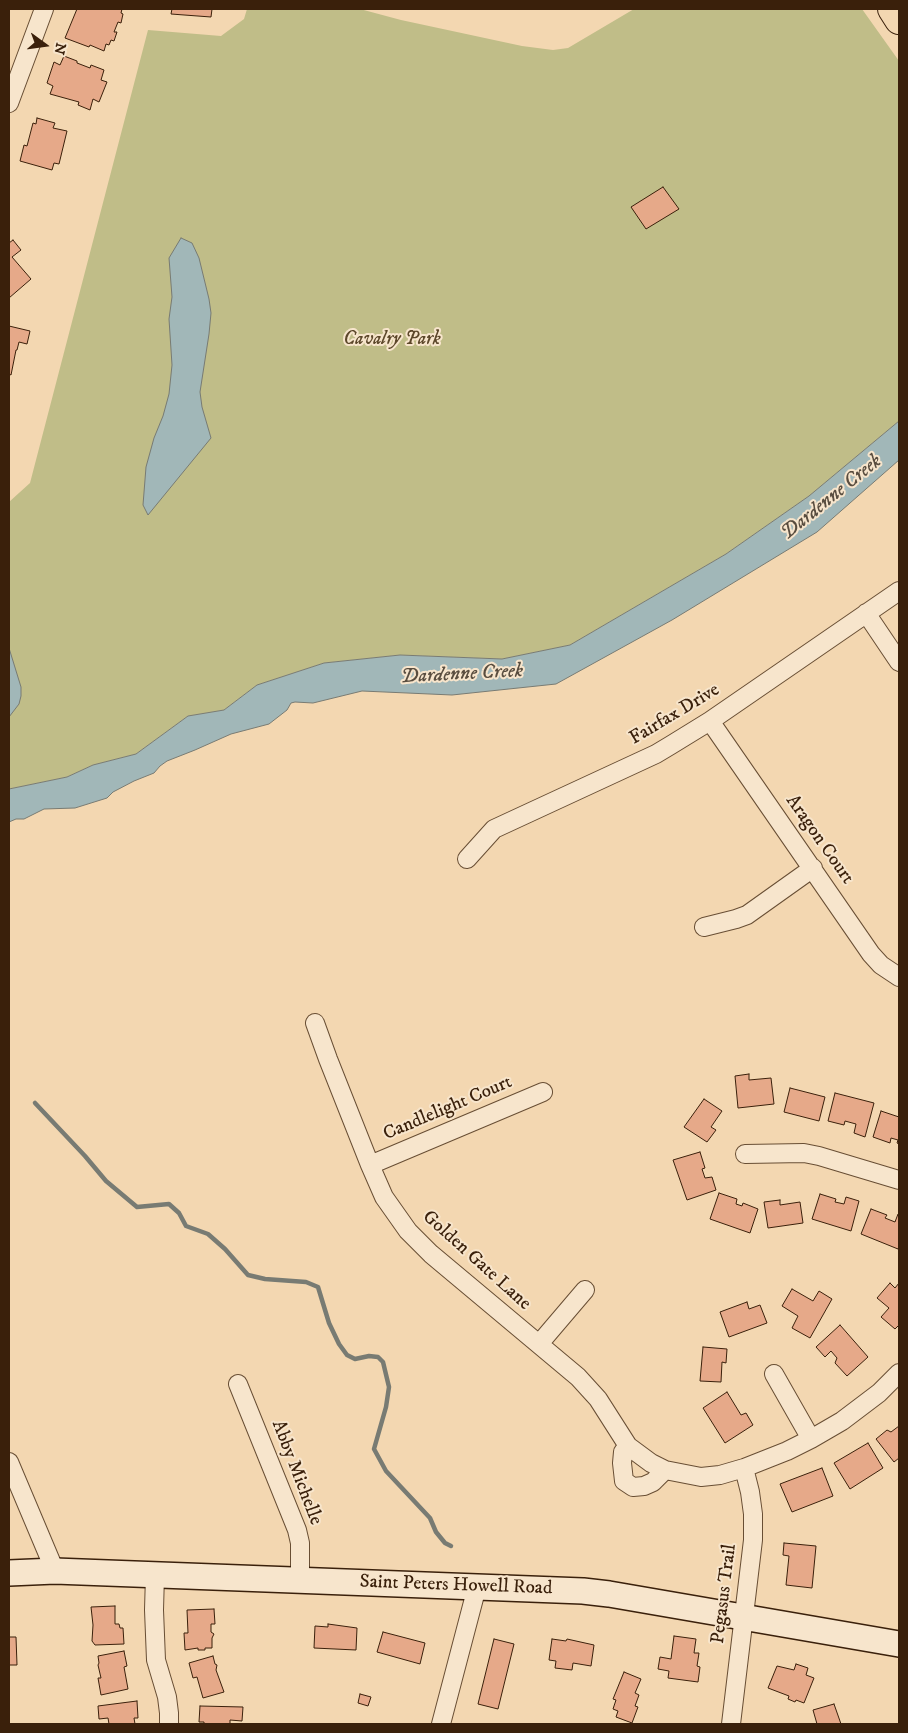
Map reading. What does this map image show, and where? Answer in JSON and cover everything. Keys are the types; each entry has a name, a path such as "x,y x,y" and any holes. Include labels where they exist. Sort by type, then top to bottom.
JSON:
{"main road":[{"path":"892,9 899,20"},
{"name":"Saint Peters Howell Road","path":"9,1573 55,1571 592,1592 899,1644"}],"street":[{"path":"9,103 44,9"},
{"name":"Fairfax Drive","path":"466,859 494,829 656,754 710,720 899,591"},
{"path":"866,613 899,662"},
{"name":"Aragon Court","path":"710,720 871,954 880,965 899,977"},
{"path":"704,927 736,919 747,914 813,868"},
{"name":"Golden Gate Lane","path":"316,1023 328,1059 370,1165 384,1197 396,1215 418,1242 590,1389 628,1446 651,1463 665,1470 701,1477 720,1475 744,1468 811,1439 842,1421 861,1407 899,1373"},
{"name":"Candlelight Court","path":"370,1165 543,1092"},
{"path":"745,1154 804,1153 899,1180"},
{"path":"539,1344 585,1290"},
{"path":"774,1374 811,1439"},
{"name":"Abby Michelle","path":"238,1384 297,1530 300,1543 300,1581"},
{"path":"628,1446 623,1452 624,1481 633,1487 644,1486 653,1482 665,1470"},
{"path":"9,1462 55,1571"},
{"name":"Pegasus Trail","path":"731,1724 753,1540 750,1492 744,1468"},
{"path":"155,1575 156,1660 166,1697 169,1724"},
{"path":"441,1724 477,1587"}],"green space":[{"name":"Cavalry Park","path":"247,9 360,9 401,20 522,46 553,50 568,48 634,9 862,9 899,61 899,421 809,496 726,554 570,645 502,659 400,655 324,663 257,685 224,710 188,716 136,754 93,765 67,777 9,789 9,502 30,483 148,30 221,36 244,19"}],"water":[{"path":"181,238 192,243 199,258 209,299 211,313 209,334 200,392 202,407 211,438 148,515 143,505 146,467 169,394 172,365 169,319 172,297 169,258"},
{"name":"Dardenne Creek","path":"899,421 899,460 817,532 672,620 556,684 452,695 362,691 313,703 291,703 287,710 269,724 231,734 167,761 154,773 113,792 107,798 75,808 44,809 24,819 16,819 9,822 9,789 67,777 93,765 136,754 188,716 224,710 257,685 324,663 400,655 502,659 570,645 726,554 809,496"},
{"path":"9,648 21,687 21,696 19,704 9,717"}],"building":[{"path":"77,9 122,9 121,23 118,22 114,32 117,32 114,41 111,40 109,45 106,44 104,51 65,38"},
{"path":"172,9 212,9 211,17 171,14"},
{"path":"64,56 90,68 91,65 104,70 101,80 107,82 99,102 93,99 90,110 78,105 79,102 50,94 53,86 47,83 54,62 60,65"},
{"path":"37,118 55,123 53,128 67,131 59,164 54,163 52,170 20,161 24,145 27,146 33,123 36,124"},
{"path":"663,187 679,209 646,229 631,207"},
{"path":"13,240 21,250 12,257 31,279 9,298 9,243"},
{"path":"9,326 30,331 27,344 19,342 11,375 9,374"},
{"path":"749,1074 749,1080 771,1078 774,1104 738,1108 735,1076"},
{"path":"790,1088 825,1097 819,1121 784,1112"},
{"path":"835,1093 874,1103 865,1137 854,1133 856,1124 845,1121 844,1125 828,1121"},
{"path":"704,1099 722,1111 711,1127 716,1130 707,1142 684,1127"},
{"path":"881,1111 899,1117 899,1144 897,1143 898,1140 891,1138 890,1143 873,1137"},
{"path":"700,1152 705,1168 702,1169 705,1178 712,1177 716,1190 687,1200 673,1160"},
{"path":"719,1193 737,1199 736,1204 742,1206 743,1203 758,1209 750,1233 710,1219"},
{"path":"820,1194 836,1199 835,1202 844,1204 846,1197 859,1201 851,1231 812,1219"},
{"path":"780,1200 780,1205 800,1202 803,1223 768,1228 764,1202"},
{"path":"871,1209 887,1215 885,1218 895,1222 899,1215 898,1249 861,1234"},
{"path":"890,1283 895,1288 899,1283 899,1325 895,1329 881,1317 889,1308 877,1298"},
{"path":"792,1289 813,1301 819,1291 832,1299 810,1338 792,1328 798,1316 782,1306"},
{"path":"747,1302 749,1309 760,1305 767,1323 729,1337 720,1312"},
{"path":"840,1325 868,1357 847,1376 835,1363 837,1358 831,1351 825,1357 816,1347"},
{"path":"703,1347 727,1349 726,1363 722,1362 721,1382 700,1381"},
{"path":"727,1392 741,1415 746,1413 753,1425 725,1443 703,1408"},
{"path":"899,1426 899,1458 894,1462 876,1439 887,1430 891,1432"},
{"path":"868,1443 883,1468 850,1489 834,1463"},
{"path":"822,1468 833,1496 792,1512 780,1484"},
{"path":"784,1543 816,1546 812,1588 786,1585 789,1556 783,1555"},
{"path":"115,1606 115,1624 119,1624 120,1628 123,1628 124,1644 95,1645 92,1641 91,1607"},
{"path":"214,1609 215,1624 211,1624 211,1632 214,1634 212,1648 185,1650 184,1633 188,1633 187,1610"},
{"path":"328,1624 357,1628 356,1650 314,1648 315,1626 328,1627"},
{"path":"383,1632 425,1643 420,1664 377,1652"},
{"path":"674,1636 696,1639 694,1653 699,1653 697,1666 700,1667 698,1682 668,1678 669,1671 658,1669 660,1657 671,1659"},
{"path":"9,1637 16,1637 17,1665 9,1665"},
{"path":"494,1639 514,1644 498,1709 478,1704"},
{"path":"552,1639 566,1641 567,1639 594,1645 591,1666 573,1663 572,1670 555,1668 556,1661 549,1660"},
{"path":"124,1651 127,1666 124,1667 128,1689 101,1695 98,1678 101,1678 98,1656"},
{"path":"213,1656 224,1692 203,1698 197,1677 193,1678 189,1663"},
{"path":"796,1664 808,1668 806,1675 814,1678 804,1703 796,1700 795,1702 788,1699 789,1696 768,1688 777,1666 794,1670"},
{"path":"624,1672 641,1679 635,1693 639,1695 635,1706 638,1707 632,1723 616,1717 618,1711 613,1709 616,1700 613,1699"},
{"path":"360,1694 371,1697 368,1706 358,1703"},
{"path":"137,1701 138,1718 134,1718 135,1724 109,1724 108,1718 99,1719 98,1706"},
{"path":"834,1704 841,1724 817,1724 813,1710"},
{"path":"200,1706 243,1707 242,1721 230,1720 230,1724 204,1724 204,1722 199,1722"}],"waterway":[{"path":"35,1103 106,1181 137,1207 169,1204 179,1213 186,1226 208,1234 225,1249 248,1275 265,1279 306,1282 318,1287 329,1323 339,1344 347,1355 355,1359 369,1356 378,1357 383,1362 389,1387 386,1407 374,1449 386,1471 430,1518 436,1532 445,1543 451,1546"}]}
